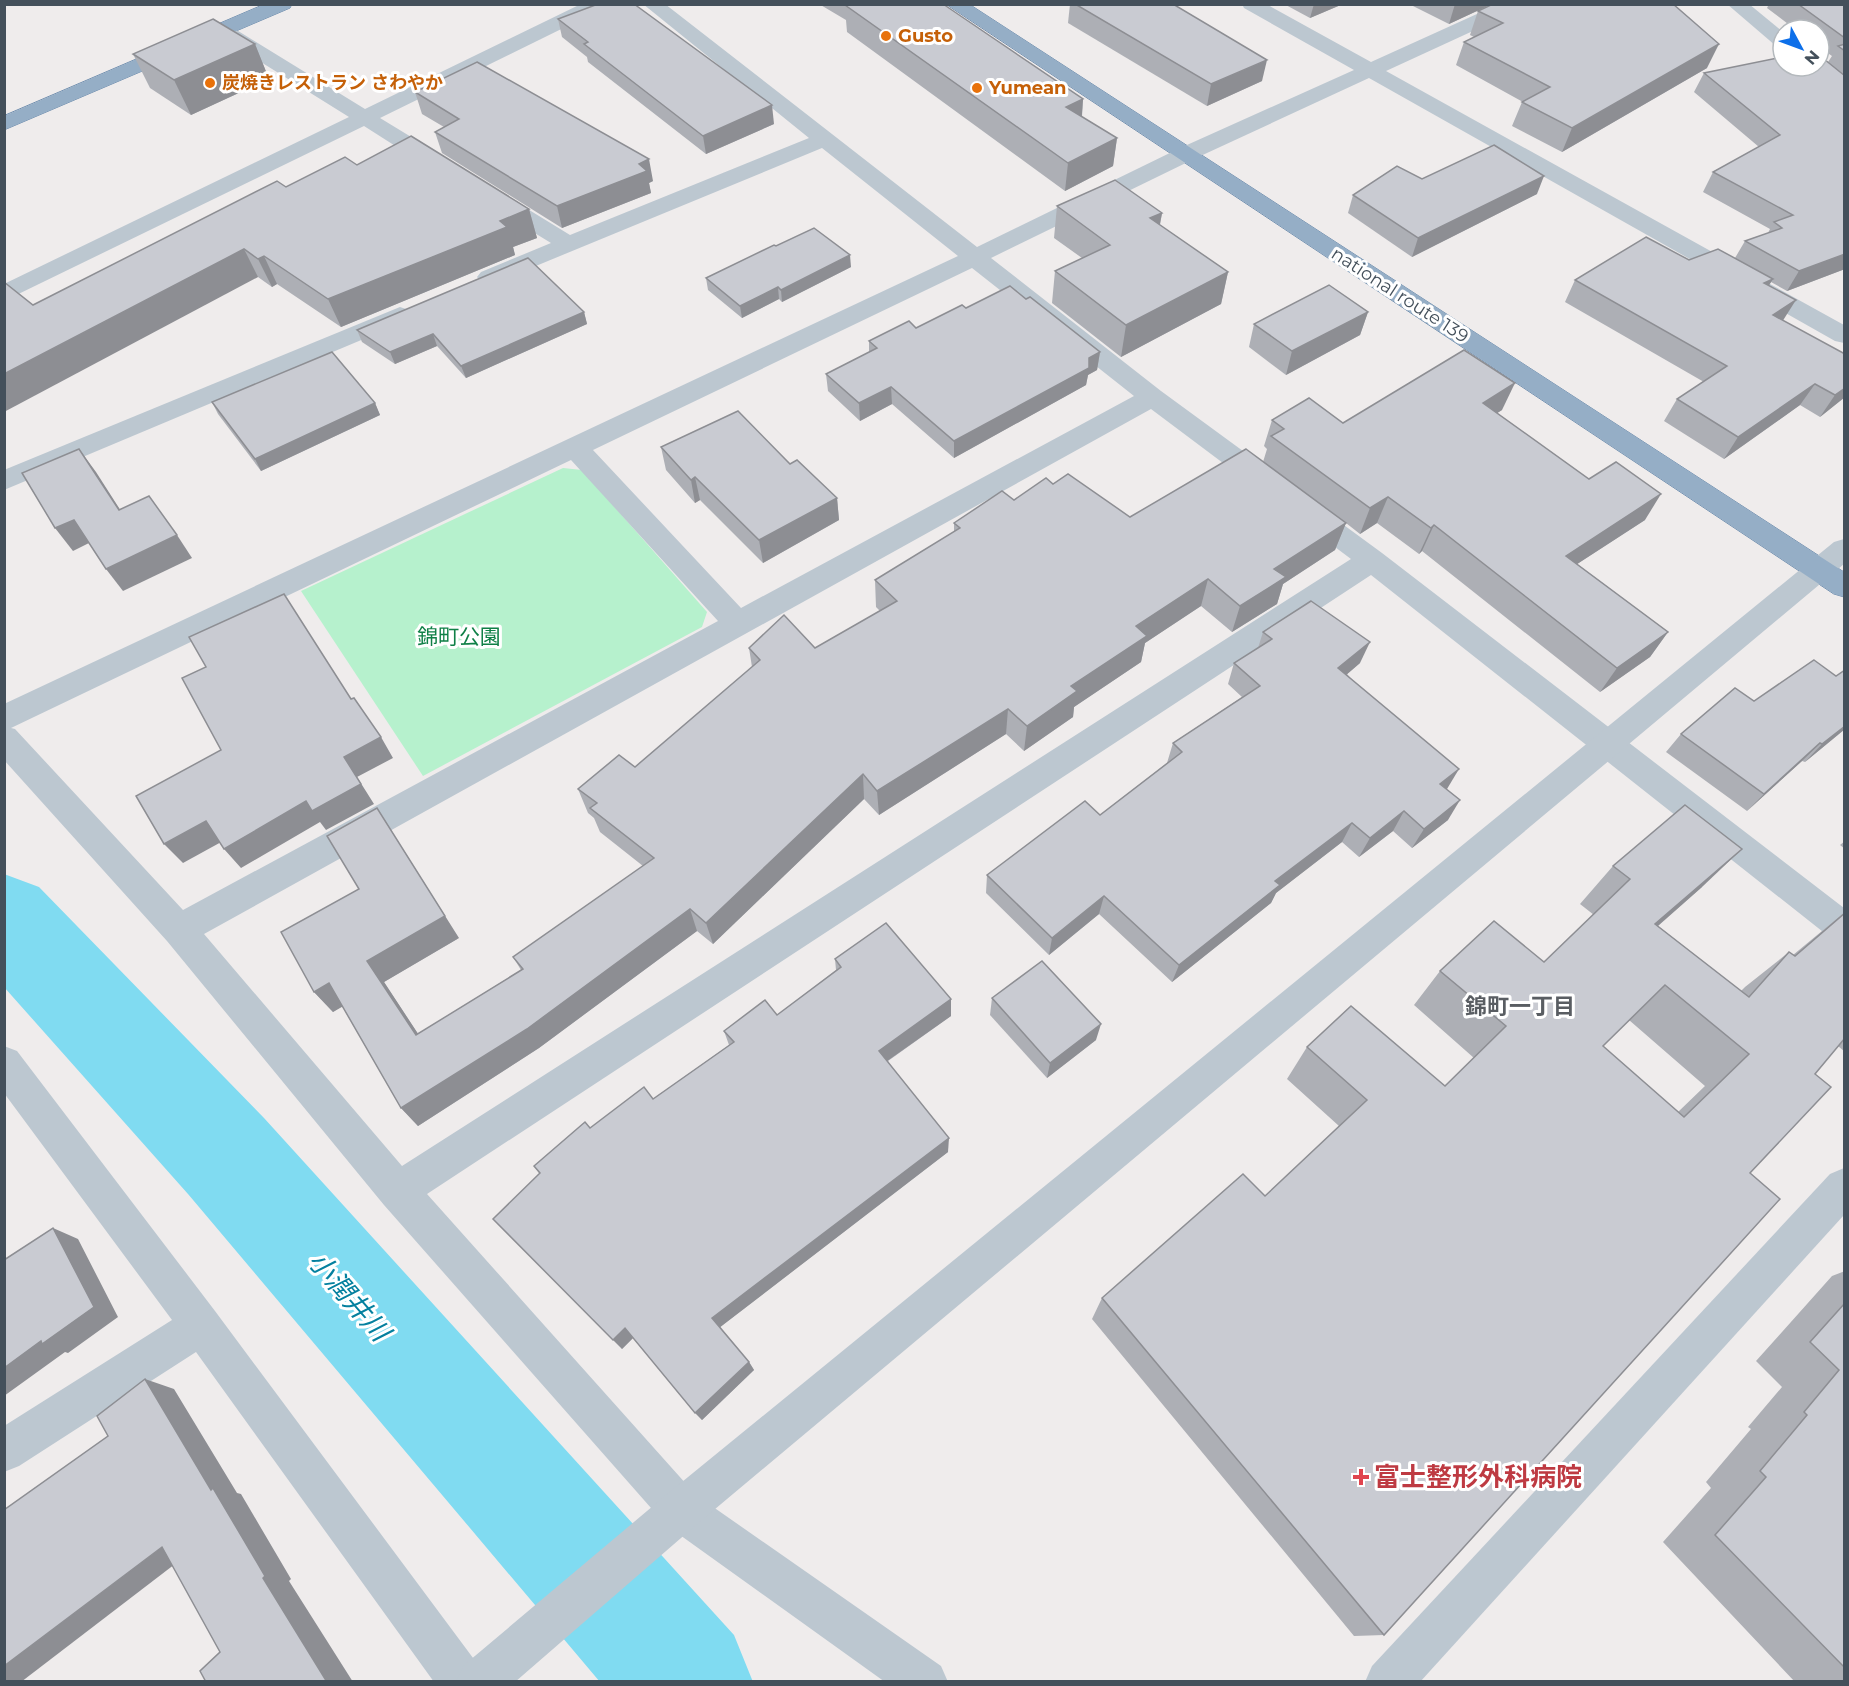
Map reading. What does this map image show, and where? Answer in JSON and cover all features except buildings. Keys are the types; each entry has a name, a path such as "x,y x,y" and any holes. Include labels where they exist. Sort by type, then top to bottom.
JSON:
{"highway":[{"path":"4,124 283,4"},
{"name":"national route 139","path":"955,4 1836,569"}],"street":[{"path":"4,294 597,4"},
{"path":"652,4 1152,397 1372,561 1845,928"},
{"path":"1251,4 1845,335"},
{"path":"4,717 975,257 1186,154 1505,6 1529,4"},
{"path":"1736,4 1771,32"},
{"path":"223,30 456,175"},
{"path":"468,286 823,140"},
{"path":"476,187 568,244"},
{"path":"4,481 424,304"},
{"path":"179,930 1152,397"},
{"path":"574,446 738,624"},
{"path":"398,1191 1372,561"},
{"path":"479,1682 681,1510 1608,744 1836,569"},
{"path":"4,738 179,930 398,1191 681,1510 924,1682"},
{"path":"4,1063 201,1325 463,1682"},
{"path":"1388,1682 1845,1187"},
{"path":"4,1451 201,1325"}],"green space":[{"name":"錦町公園","path":"563,468 582,470 707,612 702,627 423,776 301,591"}],"waterway":[{"name":"小潤井川","path":"4,917 226,1156 687,1682"}],"place":[{"name":"Gusto","path":"886,36"},
{"name":"炭焼きレストラン さわやか","path":"210,83"},
{"name":"Yumean","path":"977,88"},
{"name":"富士整形外科病院","path":"1361,1477"}],"district":[{"name":"錦町一丁目","path":"1520,1006"}]}
